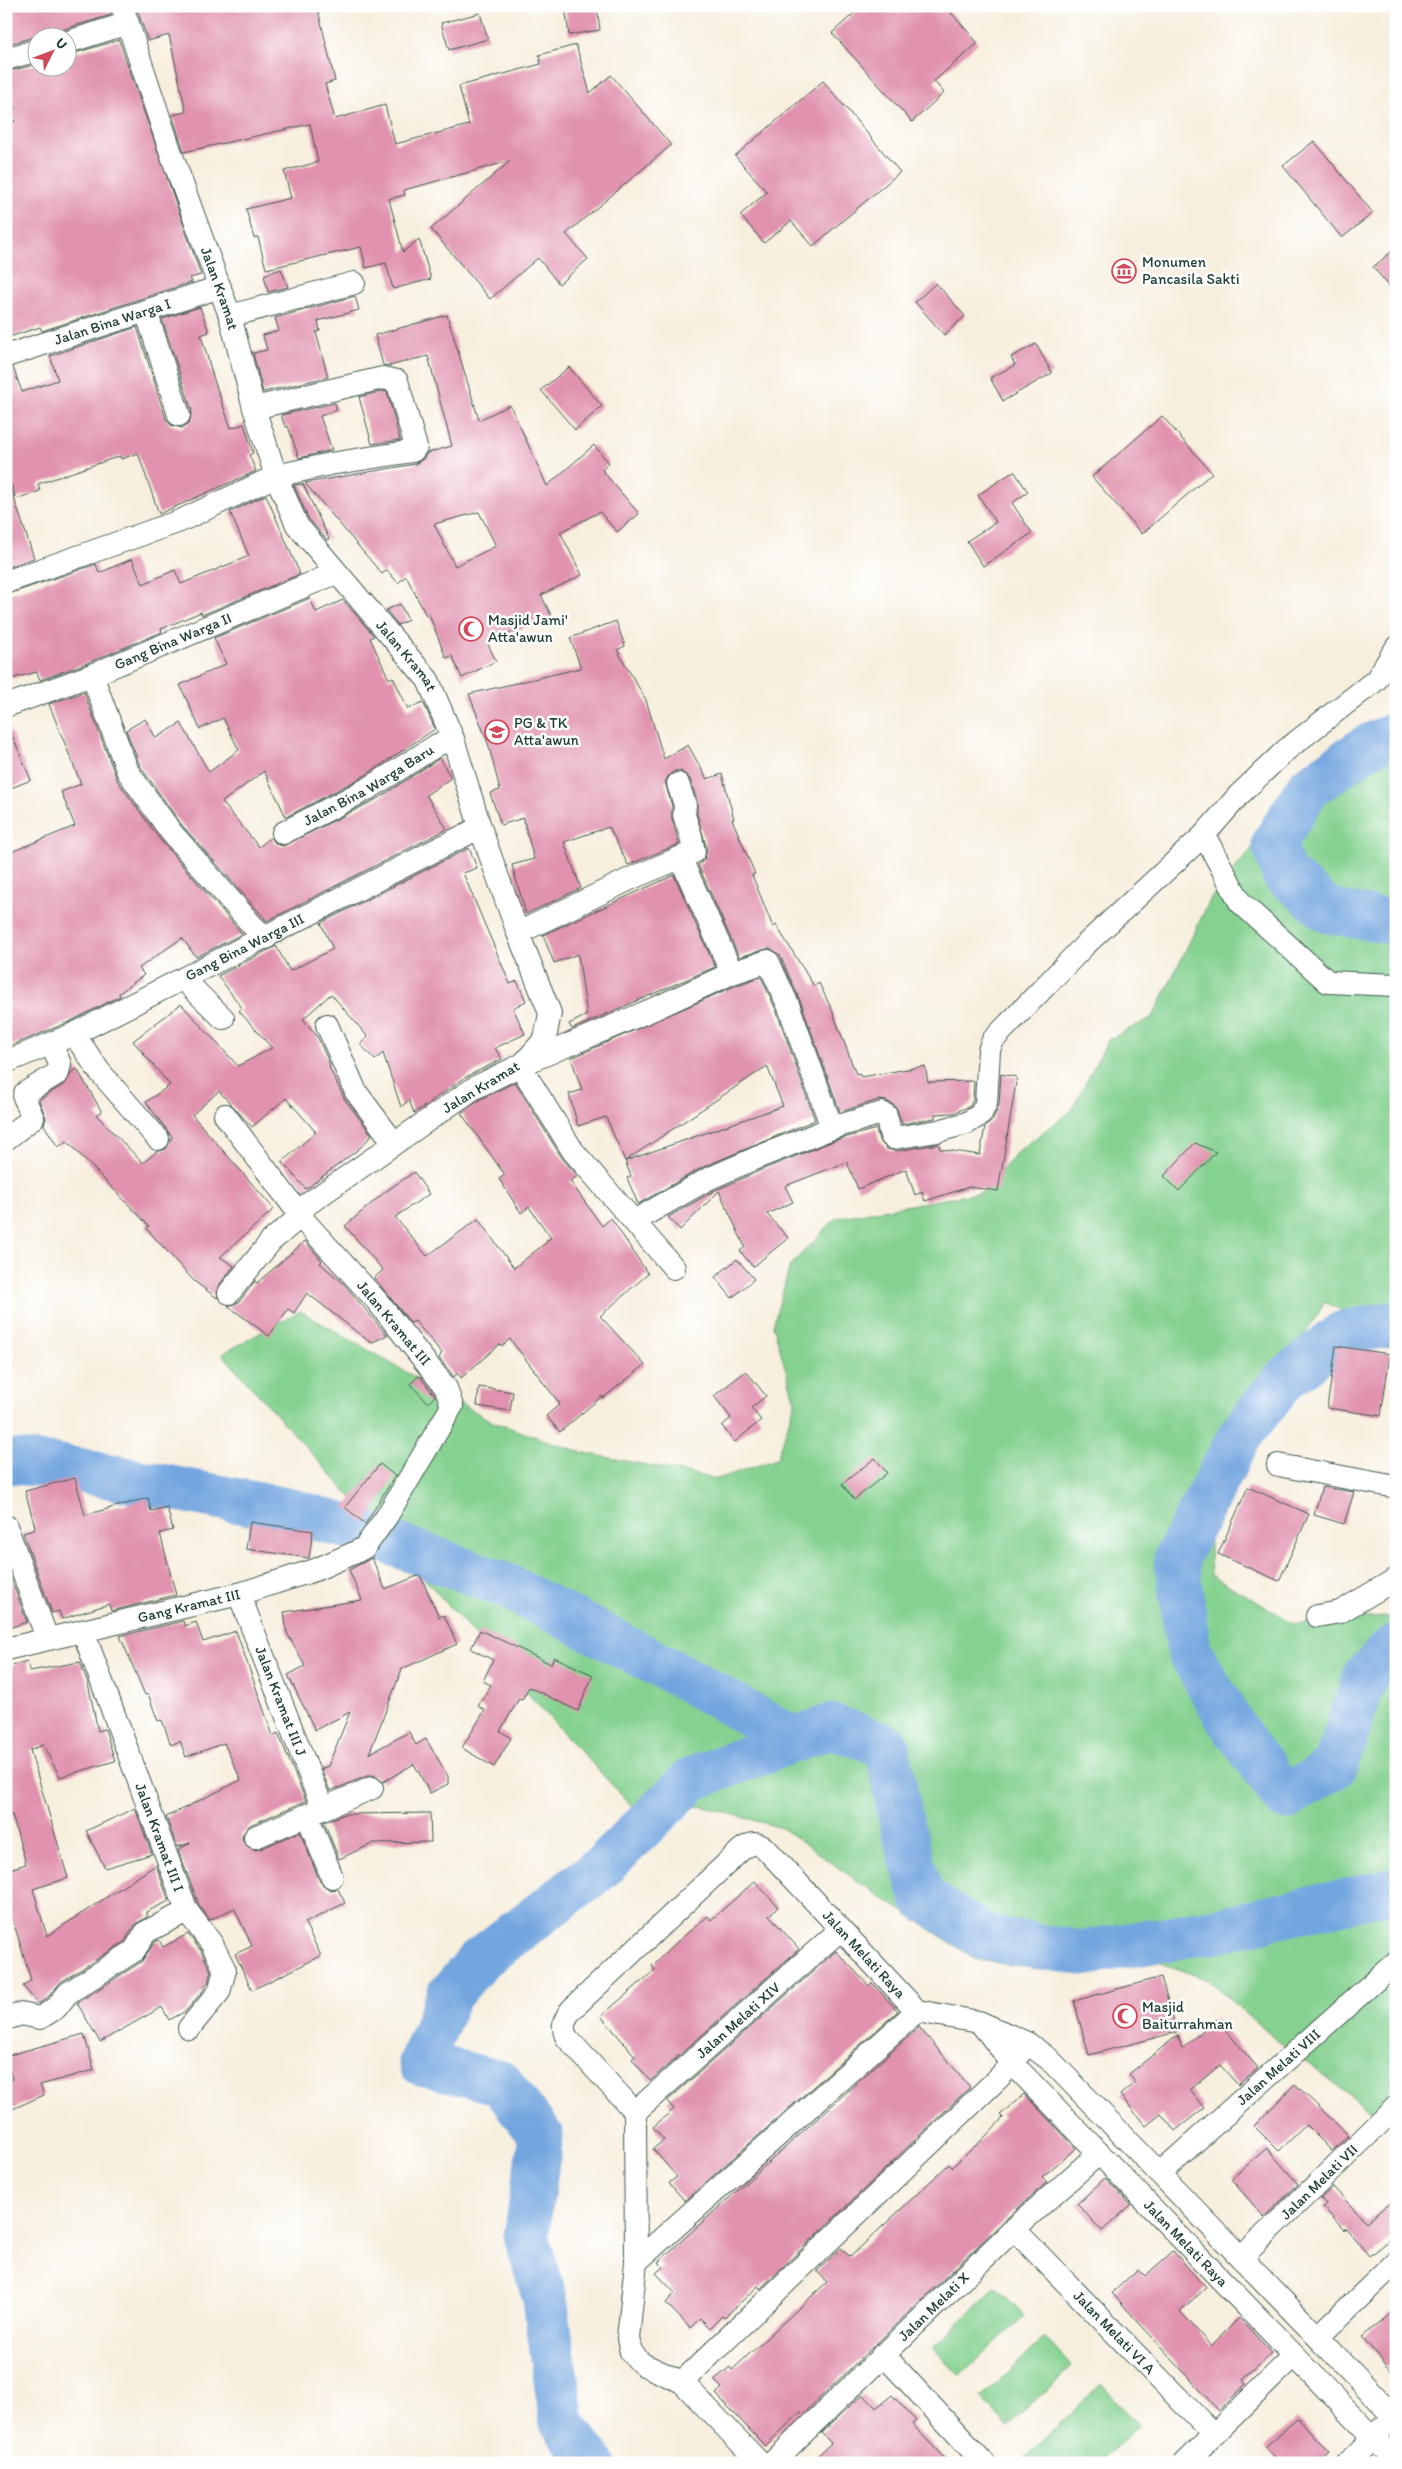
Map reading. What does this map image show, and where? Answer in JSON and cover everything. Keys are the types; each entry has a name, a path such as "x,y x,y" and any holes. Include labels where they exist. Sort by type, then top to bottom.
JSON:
{"street":[{"path":"78,37 125,15"},
{"name":"Jalan Kramat","path":"125,15 172,156 230,316 254,408 276,476 297,525 428,680 453,739 481,830 518,933 550,1013 545,1039 522,1064 474,1088 305,1206 302,1215 271,1241 229,1293"},
{"path":"6,60 28,53"},
{"path":"230,316 354,283"},
{"name":"Jalan Bina Warga I","path":"6,356 220,287"},
{"path":"146,311 179,415"},
{"path":"6,582 180,521 276,476 330,464 413,451 416,447 397,381 390,378 254,408"},
{"name":"Gang Bina Warga II","path":"6,706 92,675 336,573"},
{"path":"634,1221 708,1179 832,1128 882,1113 886,1115 891,1136 894,1138 938,1132 975,1119 986,1104 989,1050 994,1040 1085,945 1204,835 1239,795 1286,750 1376,680 1396,648"},
{"path":"92,675 128,772 171,832 252,925 266,938"},
{"name":"Jalan Bina Warga Baru","path":"283,833 371,787 422,754 453,739"},
{"path":"518,933 632,878 692,854 694,849 684,815 686,805 678,784"},
{"name":"Gang Bina Warga III","path":"6,1062 74,1034 266,938 471,832 481,830"},
{"path":"1204,835 1240,902 1328,982 1396,985"},
{"path":"681,859 732,973"},
{"path":"674,1268 573,1151 524,1072 522,1064 656,1008 732,973 765,961 770,963 789,1007 832,1128"},
{"path":"183,979 223,1018"},
{"path":"327,1025 356,1092 394,1143"},
{"path":"74,1034 99,1071 158,1139"},
{"path":"6,1139 33,1118 24,1093 58,1073 60,1064 51,1044"},
{"name":"Jalan Kramat III","path":"225,1116 302,1215 306,1223 376,1301 446,1388 451,1398 452,1406 387,1516 365,1547"},
{"path":"1278,1465 1396,1487"},
{"path":"6,1526 47,1638"},
{"name":"Gang Kramat III","path":"6,1649 239,1594 316,1570 365,1547"},
{"path":"1317,1616 1340,1612 1396,1579"},
{"name":"Jalan Kramat III J","path":"239,1594 315,1812 332,1878"},
{"name":"Jalan Kramat III I","path":"83,1631 187,1911 212,1944 225,1970 219,1992 189,2028"},
{"path":"255,1837 372,1788"},
{"name":"Jalan Melati Raya","path":"635,2112 567,2038 563,2030 565,2019 571,2010 741,1850 752,1843 758,1844 767,1850 917,2011 979,2022 1027,2043 1049,2059 1395,2416"},
{"path":"6,2019 21,2014 40,2018 49,2013 68,1993 134,1951 146,1932 187,1911"},
{"name":"Jalan Melati XIV","path":"635,2112 840,1930"},
{"name":"Jalan Melati VIII","path":"1160,2173 1396,1962"},
{"path":"636,2262 917,2011"},
{"name":"Jalan Melati Raya","path":"979,2022 1013,2064 1396,2461"},
{"path":"682,2382 1013,2064 1027,2043"},
{"name":"Jalan Melati VII","path":"1242,2258 1396,2107"},
{"path":"635,2112 636,2262 628,2338 631,2352 642,2364 682,2382 760,2463"},
{"name":"Jalan Melati X","path":"772,2463 1014,2229 1099,2152"},
{"name":"Jalan Melati VI A","path":"1014,2229 1214,2435"},
{"path":"1318,2337 1396,2262"},
{"path":"883,2354 984,2463"},
{"path":"1185,2463 1294,2356"},
{"path":"1348,2463 1395,2416"}],"green space":[{"path":"1396,723 1396,1338 1325,1302 1208,1491 1211,1575 1295,1624 1396,1616 1396,2122 1368,2109 1266,2032 1209,1980 1131,1953 1038,1969 977,1960 863,1885 782,1828 701,1806 638,1813 548,1716 222,1354 300,1311 493,1422 580,1452 717,1479 777,1459 795,1402 773,1325 790,1266 836,1218 984,1192 1017,1152 1071,1111 1108,1040 1153,1017 1211,898 1310,778"},
{"path":"996,2287 1024,2316 960,2376 933,2348"},
{"path":"1045,2337 1072,2366 1008,2427 981,2398"},
{"path":"1101,2384 1139,2425 1099,2463 1019,2463"}],"building":[{"path":"6,6 109,6 111,15 67,28 28,28 28,39 6,45"},
{"path":"136,6 317,6 335,81 325,84 335,119 385,105 395,144 469,125 459,86 541,64 539,55 576,45 590,93 611,75 671,145 566,234 588,259 559,284 538,258 490,299 431,229 510,161 404,190 405,195 389,199 403,252 419,239 431,279 393,289 386,263 366,268 361,247 266,269 258,237 254,238 246,209 291,198 284,171 318,162 310,124 184,152 172,115 186,112 169,35 148,41"},
{"path":"565,6 597,6 600,30 569,35"},
{"path":"862,6 945,6 978,43 934,81 944,93 912,122 832,33"},
{"path":"480,13 488,39 449,50 441,23"},
{"path":"119,40 201,275 190,278 192,282 42,331 40,327 6,338 6,124 15,121 11,110 16,108 6,79 6,72 28,66 28,78 78,78 78,52"},
{"path":"823,81 900,172 813,246 791,221 764,243 740,215 767,192 735,156"},
{"path":"1314,141 1373,213 1342,238 1283,166"},
{"path":"1396,248 1396,294 1373,267"},
{"path":"281,269 288,287 268,292 264,275"},
{"path":"936,283 965,316 944,335 915,302"},
{"path":"355,296 359,310 318,321 320,331 316,332 328,377 263,392 253,353 267,350 263,335 279,331 275,318"},
{"path":"200,307 209,332 201,335 214,380 231,428 244,424 253,453 249,455 256,471 159,514 138,453 121,459 120,456 38,484 40,491 16,499 6,470 6,369 13,367 22,392 58,380 50,356 137,327 166,419 171,425 182,428 189,423 192,411 162,319"},
{"path":"447,315 479,420 510,405 547,486 594,445 609,463 602,470 639,514 617,532 600,512 560,532 582,575 541,595 552,617 487,642 496,661 462,678 452,656 446,658 429,614 426,615 406,576 398,583 387,570 382,574 305,483 415,464 423,459 427,453 452,446 428,356 389,366 383,365 375,335","holes":["479,512 496,546 455,566 434,524"]},
{"path":"1036,344 1052,373 1003,401 990,378 1015,365 1011,357"},
{"path":"569,367 602,406 575,430 541,390"},
{"path":"383,391 387,392 400,440 372,444 359,397"},
{"path":"335,403 337,410 320,416 332,450 299,458 288,426 285,427 281,415"},
{"path":"1162,416 1212,473 1142,534 1092,477"},
{"path":"1014,471 1028,492 1012,503 1032,533 983,566 967,541 996,522 978,495"},
{"path":"303,484 329,539 327,540 308,518 294,485"},
{"path":"6,486 10,486 34,558 9,567 6,557"},
{"path":"266,495 300,574 202,615 201,612 161,629 162,632 40,680 37,672 6,680 6,595 96,564 99,573 132,559 143,584 175,570 181,584 249,556 230,512"},
{"path":"310,598 316,612 343,600 374,636 370,638 389,679 393,677 408,709 423,702 435,729 364,776 286,817 264,771 222,802 259,847 271,837 276,844 283,846 377,799 440,758 451,778 426,795 447,829 267,921 181,824 140,766 126,730 145,719 156,738 181,723 209,772 239,750 223,718 200,729 180,685 226,664 214,638"},
{"path":"400,604 408,620 398,625 386,610"},
{"path":"616,621 625,646 617,650 646,700 664,759 688,745 707,779 722,774 734,819 732,819 755,874 752,875 773,927 776,925 814,986 819,983 832,1010 856,1074 859,1073 861,1077 925,1066 928,1082 974,1081 973,1100 970,1106 954,1113 935,1114 935,1118 902,1124 896,1107 887,1101 878,1100 840,1112 801,1003 780,955 770,948 739,957 698,865 704,860 707,850 697,814 697,801 690,779 681,771 674,771 665,782 672,806 672,819 679,844 628,865 609,827 564,842 581,888 526,914 512,865 534,859 523,818 501,825 490,793 500,790 488,743 469,694 581,668 570,638"},
{"path":"84,692 117,780 161,841 242,934 196,957 182,938 139,968 144,975 119,993 120,996 69,1022 10,1046 6,1036 6,854 75,826 61,792 81,784 49,704"},
{"path":"6,721 31,780 6,790"},
{"path":"469,848 477,868 463,873 510,984 517,981 526,1001 513,1008 525,1034 495,1048 502,1059 466,1077 414,1113 409,1100 401,1107 383,1053 375,1060 360,1044 368,1037 331,994 303,1019 317,1036 345,1100 372,1135 360,1148 306,1189 282,1162 316,1132 286,1098 252,1127 219,1091 192,1115 274,1209 220,1257 234,1266 219,1285 217,1298 194,1281 146,1228 149,1226 67,1141 58,1147 44,1125 46,1118 39,1100 65,1084 72,1072 77,1069 102,1112 96,1115 143,1163 156,1152 166,1149 172,1137 146,1102 170,1085 133,1041 181,1004 238,1066 272,1048 239,1011 242,1008 218,976 276,946 290,971 333,949 321,923"},
{"path":"674,875 715,967 572,1029 569,1024 587,1015 578,954 554,963 543,935"},
{"path":"761,977 777,1012 815,1120 703,1167 638,1204 627,1178 631,1176 606,1117 578,1126 569,1094 582,1090 571,1058 737,985","holes":["767,1066 783,1106 625,1161"]},
{"path":"1001,1074 1017,1077 998,1191 969,1187 925,1201 922,1192 915,1195 906,1169 858,1189 847,1162 785,1186 793,1202 767,1214 788,1238 753,1267 740,1251 745,1247 719,1191 680,1230 668,1217 714,1191 761,1170 836,1140 876,1129 879,1140 887,1149 896,1151 939,1144 940,1149 980,1155 985,1127 992,1121 999,1105"},
{"path":"515,1082 562,1158 578,1176 570,1181 602,1226 611,1218 648,1274 600,1316 645,1365 603,1398 602,1396 560,1432 546,1416 560,1404 510,1339 502,1346 500,1344 461,1378 458,1373 454,1377 439,1358 442,1353 415,1321 411,1323 374,1278 383,1270 345,1226 385,1192 414,1172 429,1194 395,1217 427,1256 478,1219 514,1268 547,1242 551,1238 529,1207 521,1213 499,1179 505,1175 461,1113 481,1099"},
{"path":"1195,1143 1216,1152 1179,1191 1164,1176"},
{"path":"305,1241 322,1261 320,1263 344,1284 387,1335 371,1343 307,1293 294,1313 288,1309 269,1336 228,1306 239,1302 255,1281 257,1283"},
{"path":"737,1259 754,1279 732,1298 715,1277"},
{"path":"1336,1346 1390,1354 1381,1416 1327,1408"},
{"path":"746,1371 766,1396 751,1408 761,1420 735,1442 722,1426 731,1418 714,1396"},
{"path":"419,1376 435,1396 428,1403 410,1384"},
{"path":"479,1387 513,1392 510,1411 477,1406"},
{"path":"875,1458 887,1473 854,1500 842,1484"},
{"path":"380,1464 395,1476 365,1524 345,1507"},
{"path":"75,1478 85,1515 148,1498 151,1511 167,1507 173,1530 160,1533 176,1595 111,1611 109,1604 62,1619 59,1611 52,1613 23,1533 34,1530 35,1527 25,1491"},
{"path":"1248,1487 1309,1514 1279,1581 1218,1554"},
{"path":"1322,1487 1354,1492 1344,1524 1314,1515"},
{"path":"250,1522 313,1531 309,1558 246,1549"},
{"path":"372,1558 385,1589 420,1575 439,1617 444,1615 457,1644 402,1669 369,1754 409,1732 416,1745 426,1739 448,1776 448,1784 430,1793 414,1764 383,1782 374,1775 367,1776 330,1791 321,1769 328,1766 350,1712 315,1730 288,1675 305,1666 287,1633 284,1612 362,1600 349,1570"},
{"path":"6,1565 27,1622 6,1629"},
{"path":"183,1621 185,1626 196,1622 203,1642 236,1631 273,1736 278,1733 306,1801 250,1825 242,1835 243,1842 253,1850 260,1849 300,1832 320,1882 330,1890 338,1889 345,1903 305,1923 321,1956 252,1990 235,1954 252,1946 234,1908 210,1920 199,1905 178,1850 190,1843 177,1847 166,1817 241,1780 224,1743 186,1757 180,1741 171,1745 162,1720 158,1721 148,1694 145,1695 120,1636"},
{"path":"480,1630 551,1664 554,1657 593,1675 578,1711 529,1687 522,1700 519,1699 500,1731 511,1738 494,1767 462,1748 485,1710 478,1706 491,1685 483,1681 493,1660 471,1649"},
{"path":"27,1661 30,1671 80,1662 88,1683 98,1731 105,1729 115,1761 60,1777 43,1745 30,1750 68,1878 33,1889 47,1936 156,1865 169,1901 146,1912 148,1916 135,1925 124,1942 61,1982 47,1998 38,2004 23,1986 31,1980 11,1914 6,1916 6,1870 26,1864 12,1815 9,1815 6,1805 6,1667"},
{"path":"135,1808 152,1854 105,1868 86,1831"},
{"path":"430,1813 431,1842 374,1843 339,1859 324,1822 345,1814"},
{"path":"755,1881 778,1907 769,1915 799,1949 650,2081 632,2059 635,2056 601,2016 655,1970 652,1966 679,1940 708,1916 711,1920"},
{"path":"188,1934 201,1951 211,1971 208,1983 204,1986 205,1988 186,2011 169,2020 162,2007 100,2042 77,2003 141,1962 155,1942 159,1940 163,1947"},
{"path":"836,1951 869,1986 872,1983 898,2011 685,2201 669,2183 677,2177 653,2149 664,2140 653,2127 674,2109 667,2101"},
{"name":"Masjid Baiturrahman","path":"1161,1977 1177,2032 1089,2055 1074,2001"},
{"path":"1216,2019 1258,2068 1238,2085 1220,2065 1190,2090 1204,2108 1175,2131 1161,2114 1146,2126 1120,2095 1135,2082 1129,2074 1178,2035 1182,2049"},
{"path":"919,2027 970,2087 760,2289 758,2286 724,2318 722,2316 710,2328 700,2318 690,2328 666,2303 675,2293 656,2273 663,2267 658,2262"},
{"path":"84,2034 94,2070 40,2085 44,2095 6,2112 6,2082 12,2080 6,2056"},
{"path":"1295,2084 1348,2135 1332,2151 1306,2125 1279,2151 1254,2126"},
{"path":"1024,2094 1076,2148 1042,2177 1047,2182 803,2414 801,2412 765,2446 716,2394 722,2388 714,2380 730,2367 732,2370 827,2282 817,2271 841,2248 850,2257 949,2164 952,2167 983,2139 1003,2118 1000,2115"},
{"path":"1267,2148 1298,2184 1264,2217 1231,2179"},
{"path":"1105,2178 1131,2205 1102,2231 1077,2204"},
{"path":"1333,2187 1366,2222 1396,2198 1396,2234 1369,2256 1346,2228 1344,2230 1323,2207 1326,2204 1321,2198"},
{"path":"1173,2251 1206,2288 1180,2311 1211,2346 1239,2318 1272,2353 1243,2380 1246,2384 1219,2411 1112,2293 1138,2269 1145,2276"},
{"path":"1396,2309 1396,2377 1362,2337"},
{"path":"863,2394 876,2408 892,2395 916,2421 912,2424 949,2463 810,2463 831,2443 821,2433"},
{"path":"1298,2418 1329,2452 1317,2463 1279,2463 1265,2447"}],"waterway":[{"path":"1396,734 1367,747 1308,788 1274,843 1284,874 1329,911 1396,923"},
{"path":"1396,1323 1343,1333 1283,1381 1241,1434 1176,1558 1189,1651 1232,1725 1286,1798 1335,1766 1366,1675 1396,1645"},
{"path":"6,1461 56,1466 292,1511 351,1528 505,1585 677,1674 796,1740"},
{"path":"593,2463 562,2423 545,2299 526,2236 541,2136 501,2083 421,2063 449,1995 479,1960 601,1868 692,1779 831,1726 887,1746 902,1825 922,1897 986,1938 1082,1953 1212,1931 1396,1890"}],"place":[{"name":"Monumen Pancasila Sakti","path":"1124,271"},
{"name":"Masjid Jami' Atta'awun","path":"471,629"},
{"name":"PG & TK Atta'awun","path":"497,732"},
{"name":"Masjid Baiturrahman","path":"1125,2016"}]}
